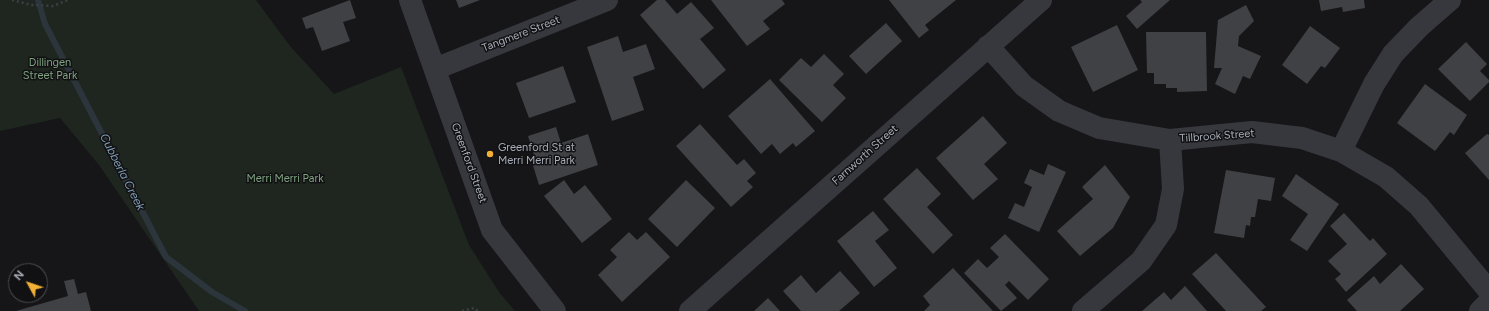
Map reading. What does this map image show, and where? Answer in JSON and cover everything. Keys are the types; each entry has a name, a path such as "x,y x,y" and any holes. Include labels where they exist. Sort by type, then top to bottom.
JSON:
{"street":[{"name":"Greenford Street","path":"410,0 492,230 555,311"},
{"name":"Tangmere Street","path":"435,69 607,0"},
{"name":"Farnworth Street","path":"690,311 1041,0"},
{"path":"1341,151 1374,84 1393,54 1419,26 1450,0"},
{"name":"Tillbrook Street","path":"988,46 1024,86 1059,111 1099,128 1170,140 1252,132 1302,138 1341,151 1386,177 1419,206 1489,291"},
{"path":"1083,311 1141,261 1166,225 1173,189 1170,140"},
{"path":"1480,311 1489,302"}],"path":[{"path":"12,0 32,5 53,6 68,0"},
{"path":"462,311 474,308 478,311"}],"green space":[{"name":"Merri Merri Park","path":"0,0 256,0 290,46 334,94 401,67 469,245 499,292 515,311 199,311 99,165 60,118 0,131"}],"building":[{"path":"350,0 356,18 343,22 350,41 322,51 313,27 306,29 302,18"},
{"path":"456,0 480,0 459,8"},
{"path":"657,0 665,0 677,14 691,2 714,28 700,39 726,70 703,89 640,15"},
{"path":"711,0 782,0 785,4 763,21 770,29 747,46"},
{"path":"889,0 956,0 925,25 929,30 919,38"},
{"path":"1140,0 1170,0 1137,29 1126,16 1142,2"},
{"path":"1319,0 1364,0 1365,8 1343,12 1342,7 1321,11"},
{"path":"1246,5 1254,21 1239,36 1238,46 1261,56 1250,79 1243,76 1235,94 1215,84 1222,68 1214,68 1218,20"},
{"path":"886,23 902,41 866,74 849,56"},
{"path":"1117,25 1138,70 1093,92 1071,47"},
{"path":"1310,26 1340,48 1325,68 1321,66 1307,84 1282,65"},
{"path":"1146,32 1206,32 1207,91 1177,92 1177,88 1166,88 1166,84 1154,84 1154,73 1147,73"},
{"path":"618,36 623,52 646,44 655,69 633,77 644,110 612,121 587,47"},
{"path":"1466,42 1487,64 1480,71 1489,80 1489,82 1470,101 1438,69"},
{"path":"824,54 844,74 833,85 846,98 822,122 779,80 801,58 811,67"},
{"path":"563,66 576,102 529,118 516,83"},
{"path":"770,79 815,131 796,147 793,143 780,154 772,144 761,154 728,116"},
{"path":"1425,84 1467,115 1454,135 1450,132 1435,151 1397,123"},
{"path":"983,116 1007,143 984,164 998,179 973,200 936,158"},
{"path":"700,124 737,165 744,159 756,173 747,181 753,187 731,207 676,146"},
{"path":"556,127 561,143 588,134 598,165 539,185 531,159 535,158 528,136"},
{"path":"1487,134 1489,135 1489,180 1465,153"},
{"path":"1048,164 1066,172 1039,232 1008,218 1015,203 1024,207 1032,187 1024,183 1030,169 1044,175"},
{"path":"1105,165 1130,197 1113,228 1080,256 1057,231 1093,199 1082,187"},
{"path":"917,168 941,194 927,207 953,235 933,254 883,199"},
{"path":"1226,170 1275,178 1271,201 1258,199 1255,217 1251,217 1250,226 1246,225 1244,238 1214,233"},
{"path":"1296,174 1339,204 1307,251 1290,240 1308,214 1282,196"},
{"path":"564,180 574,194 585,185 612,219 582,243 544,196"},
{"path":"686,180 715,208 677,247 648,219"},
{"path":"873,211 889,230 875,241 897,268 874,287 837,241"},
{"path":"1344,213 1370,241 1373,238 1387,254 1346,292 1335,279 1341,274 1328,261 1347,244 1330,226"},
{"path":"629,232 637,240 646,232 670,257 622,302 598,275 617,257 610,250"},
{"path":"1005,234 1049,279 1028,300 1009,281 1005,285 1017,298 1001,311 964,273 978,259 987,268 999,257 990,248"},
{"path":"1216,253 1266,307 1261,311 1226,311 1192,274"},
{"path":"1401,264 1424,289 1400,311 1357,311 1347,300 1374,276 1380,284"},
{"path":"953,268 993,311 924,311 930,305 923,296"},
{"path":"840,271 860,293 839,311 801,311 783,291 801,275 816,293"},
{"path":"74,279 78,294 86,292 91,311 16,311 68,296 64,281"},
{"path":"1185,286 1207,311 1142,311 1164,292 1171,300"},
{"path":"768,298 780,311 754,311"}],"waterway":[{"name":"Cubberla Creek","path":"38,0 45,24 166,257 212,292 245,311"}],"place":[{"name":"Greenford St at Merri Merri Park","path":"490,154"}],"park label":[{"name":"Dillingen Street Park","path":"50,69"}]}
